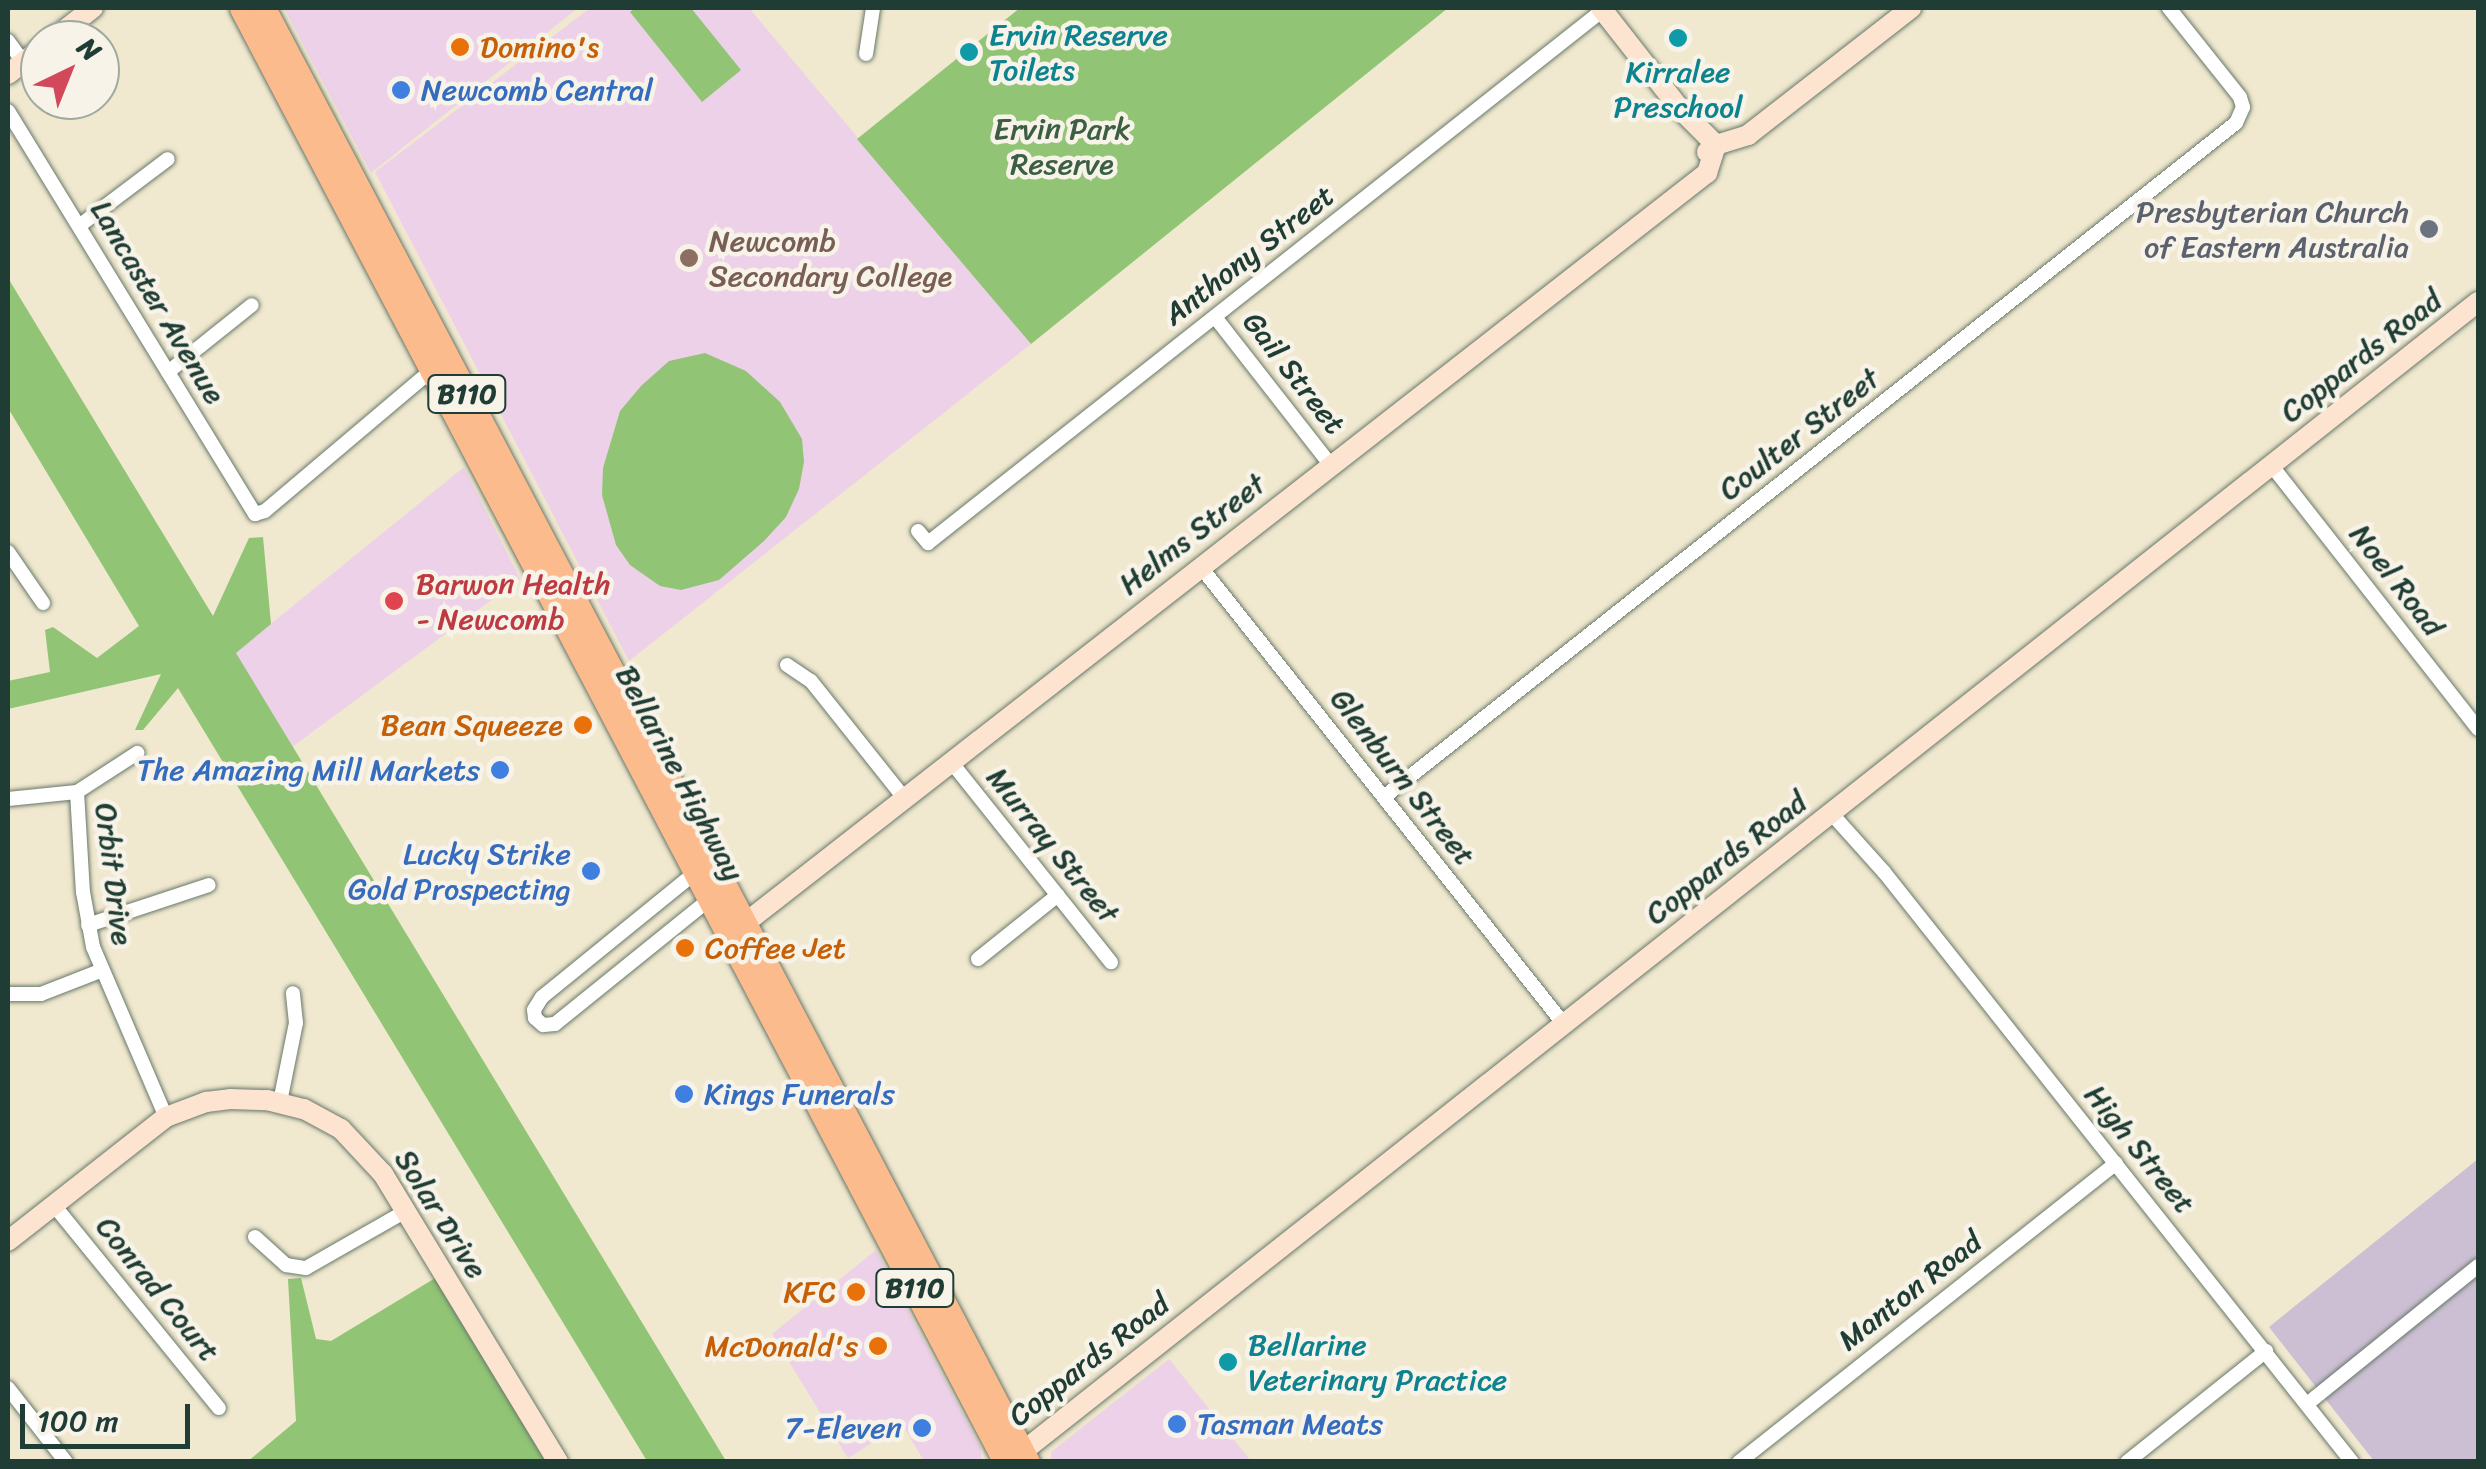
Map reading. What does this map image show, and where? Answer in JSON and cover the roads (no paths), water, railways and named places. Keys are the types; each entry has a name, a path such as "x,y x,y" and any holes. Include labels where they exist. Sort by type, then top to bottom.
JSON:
{"highway":[{"name":"Bellarine Highway","path":"242,8 423,380 710,899 737,930"},
{"name":"Bellarine Highway","path":"263,8 737,930 1016,1459"}],"street":[{"path":"866,54 873,8"},
{"path":"1602,9 1713,150 1748,135 1911,8"},
{"name":"Coulter Street","path":"1384,797 2238,121 2242,110 2240,97 2170,8"},
{"name":"Anthony Street","path":"926,543 1602,9"},
{"path":"8,41 15,68"},
{"name":"Lancaster Avenue","path":"8,111 255,514 265,511 423,380"},
{"name":"Helms Street","path":"737,930 1692,180 1713,150"},
{"path":"79,226 168,158"},
{"name":"Coppards Road","path":"1016,1459 2478,302"},
{"path":"168,372 252,305"},
{"name":"Gail Street","path":"1215,317 1330,464"},
{"name":"Noel Road","path":"2272,466 2478,729"},
{"path":"8,552 43,603"},
{"name":"Glenburn Street","path":"1200,566 1563,1023"},
{"path":"787,664 813,683 905,799"},
{"path":"77,792 137,753"},
{"name":"Murray Street","path":"952,763 1111,962"},
{"name":"Orbit Drive","path":"8,798 77,792 88,925 100,972 166,1117"},
{"name":"High Street","path":"1835,811 2352,1462"},
{"path":"696,872 542,996 534,1010 535,1018 543,1026 556,1024 710,899"},
{"path":"88,925 209,885"},
{"path":"978,959 1058,896"},
{"name":"Orbit Drive","path":"8,994 41,994 100,972"},
{"path":"280,1102 296,1023 293,994"},
{"name":"Solar Drive","path":"8,1241 166,1117 206,1102 280,1102 324,1118 357,1142 406,1212 558,1462"},
{"name":"Manton Road","path":"1739,1462 2116,1163"},
{"name":"Conrad Court","path":"53,1204 219,1408"},
{"path":"256,1237 286,1265 306,1268 406,1212"},
{"path":"2307,1404 2478,1266"},
{"path":"2127,1462 2266,1352"},
{"path":"8,1388 66,1462"}],"place":[{"name":"Kirralee Preschool","path":"1678,38"},
{"name":"Domino's","path":"460,47"},
{"name":"Ervin Reserve Toilets","path":"969,52"},
{"name":"Newcomb Central","path":"401,90"},
{"name":"Presbyterian Church of Eastern Australia","path":"2429,229"},
{"name":"Newcomb Secondary College","path":"689,258"},
{"name":"Barwon Health - Newcomb","path":"394,601"},
{"name":"Bean Squeeze","path":"583,725"},
{"name":"The Amazing Mill Markets","path":"500,770"},
{"name":"Lucky Strike Gold Prospecting","path":"591,871"},
{"name":"Coffee Jet","path":"685,948"},
{"name":"Kings Funerals","path":"684,1094"},
{"name":"KFC","path":"856,1292"},
{"name":"McDonald's","path":"878,1346"},
{"name":"Bellarine Veterinary Practice","path":"1228,1362"},
{"name":"Tasman Meats","path":"1177,1424"},
{"name":"7-Eleven","path":"922,1428"}],"park label":[{"name":"Ervin Park Reserve","path":"1062,146"}]}
